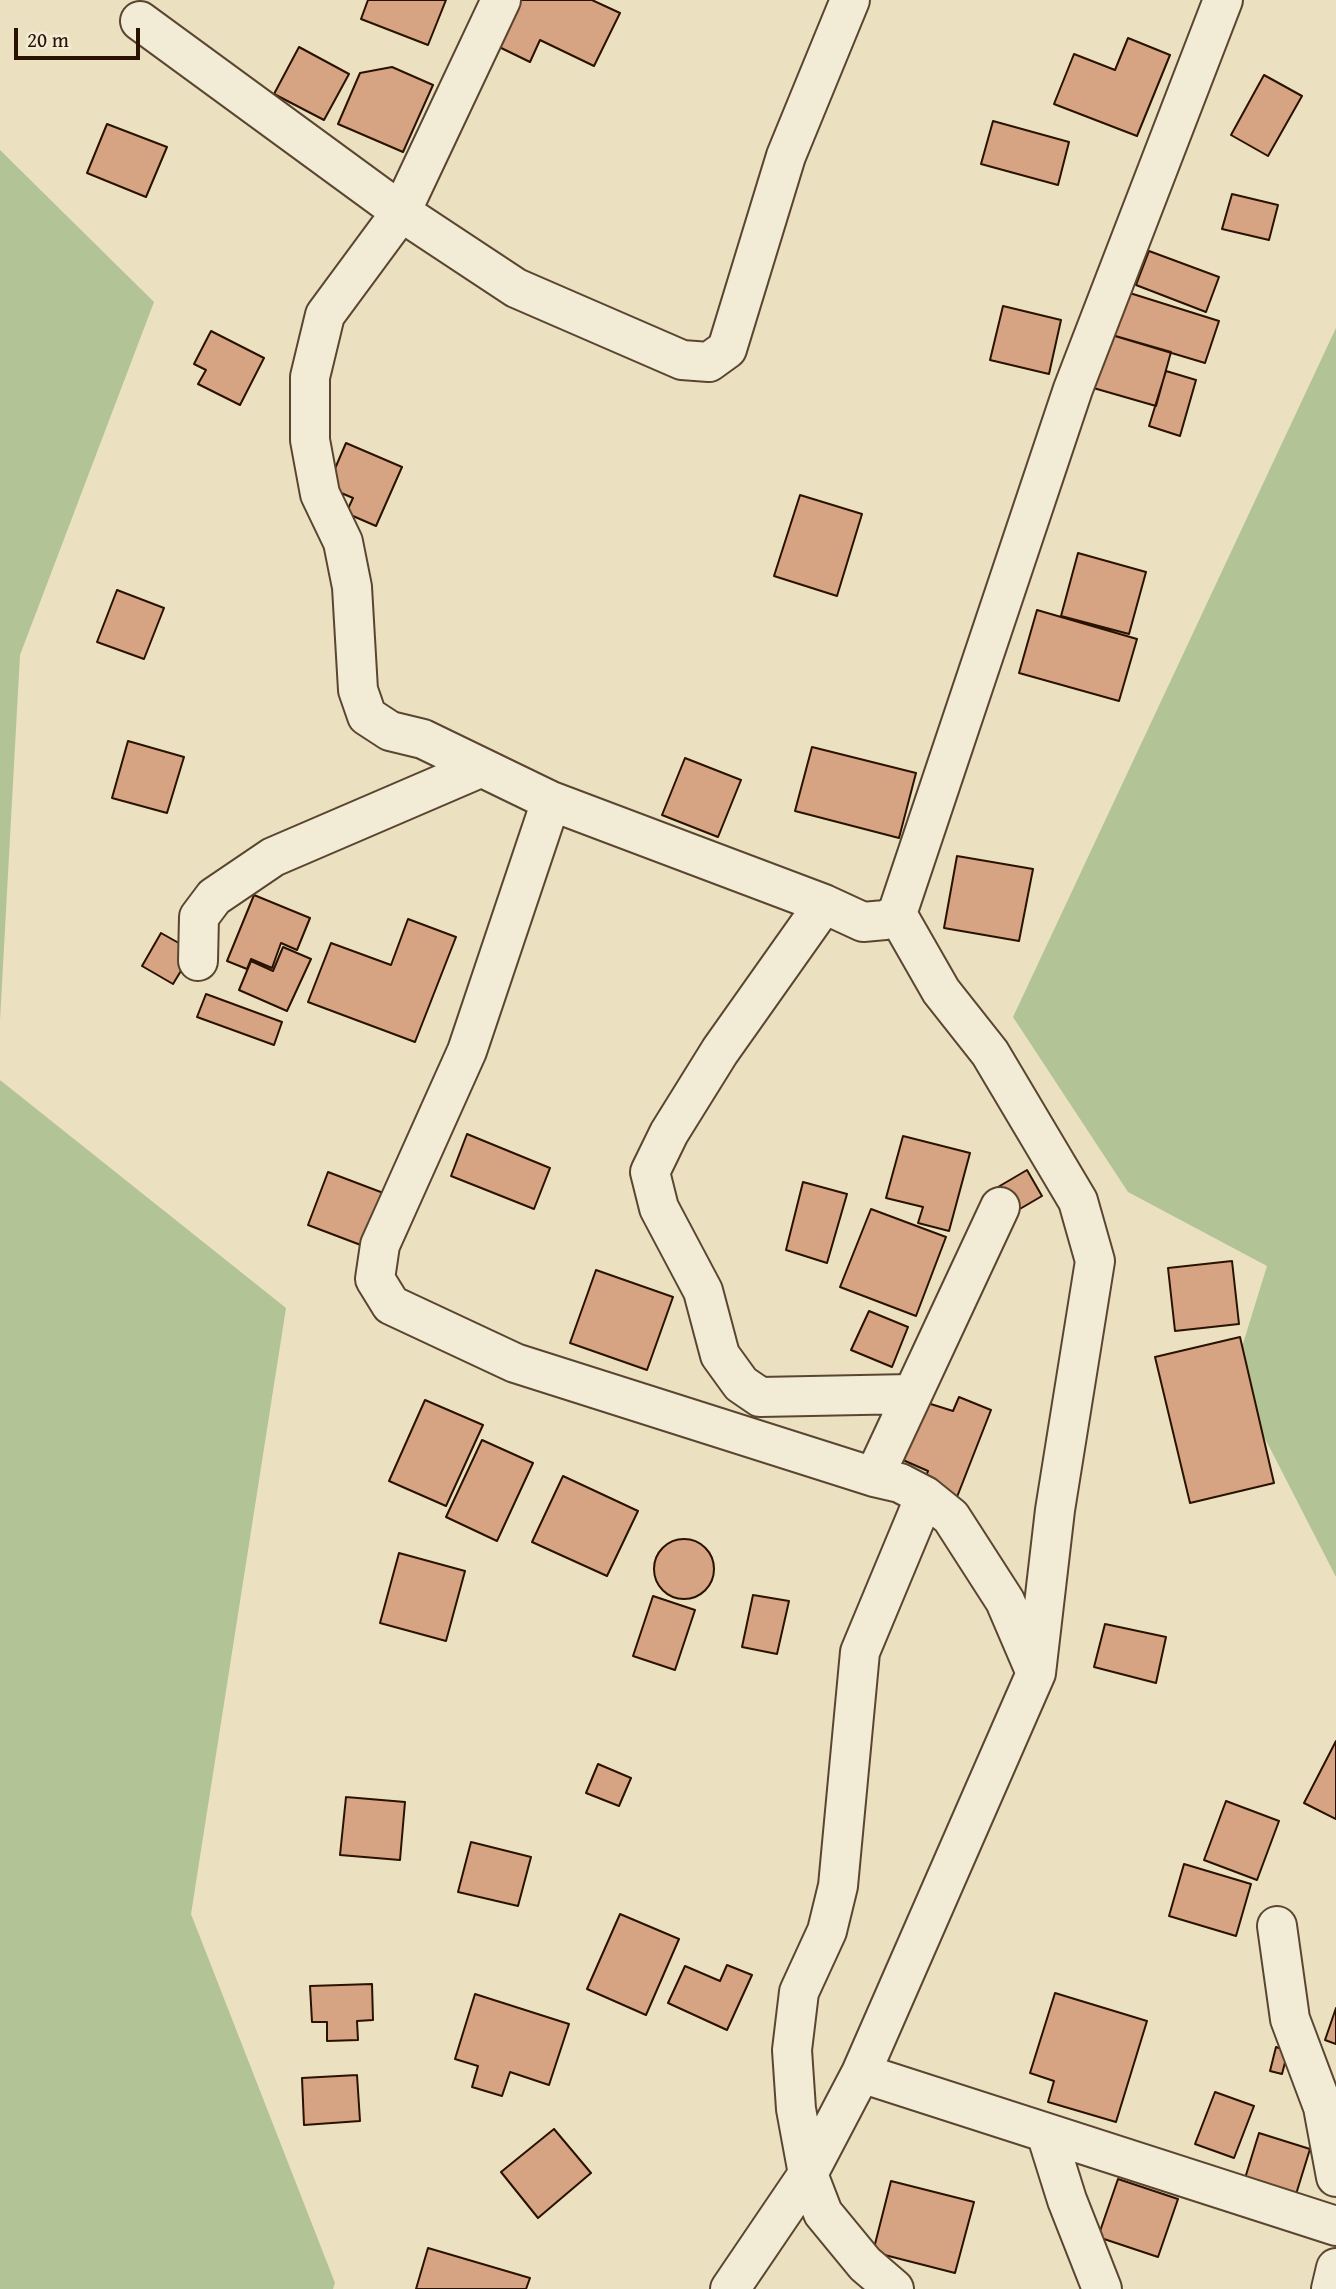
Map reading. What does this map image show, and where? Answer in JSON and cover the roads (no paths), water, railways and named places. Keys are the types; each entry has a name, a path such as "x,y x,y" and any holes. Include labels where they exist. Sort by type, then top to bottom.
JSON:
{"street":[{"path":"501,0 401,212 325,315 310,377 310,440 320,494 342,542 352,587 358,690 367,716 390,731 423,739 551,801 824,904 863,922 885,920 897,914 1073,389 1223,0"},
{"path":"140,22 401,212 516,288 682,360 709,362 727,349 786,156 850,0"},
{"path":"198,961 199,917 214,897 273,856 480,768"},
{"path":"551,801 467,1051 380,1245 376,1279 391,1305 514,1363 874,1477 901,1483 926,1496 951,1517 1005,1601 1036,1673"},
{"path":"824,904 720,1051 669,1133 650,1171 659,1208 703,1292 720,1355 741,1384 760,1397 911,1394"},
{"path":"730,2289 808,2175 861,2073 1036,1673 1055,1510 1095,1261 1078,1201 990,1053 941,991 897,914"},
{"path":"874,1477 1000,1207"},
{"path":"894,2289 865,2264 823,2213 808,2175 796,2109 792,2050 799,1992 827,1931 838,1886 860,1652 926,1496"},
{"path":"1277,1926 1290,2019 1323,2107 1336,2177"},
{"path":"861,2073 1336,2226"},
{"path":"1046,2133 1067,2200 1102,2289"},
{"path":"1331,2289 1336,2268"}]}
